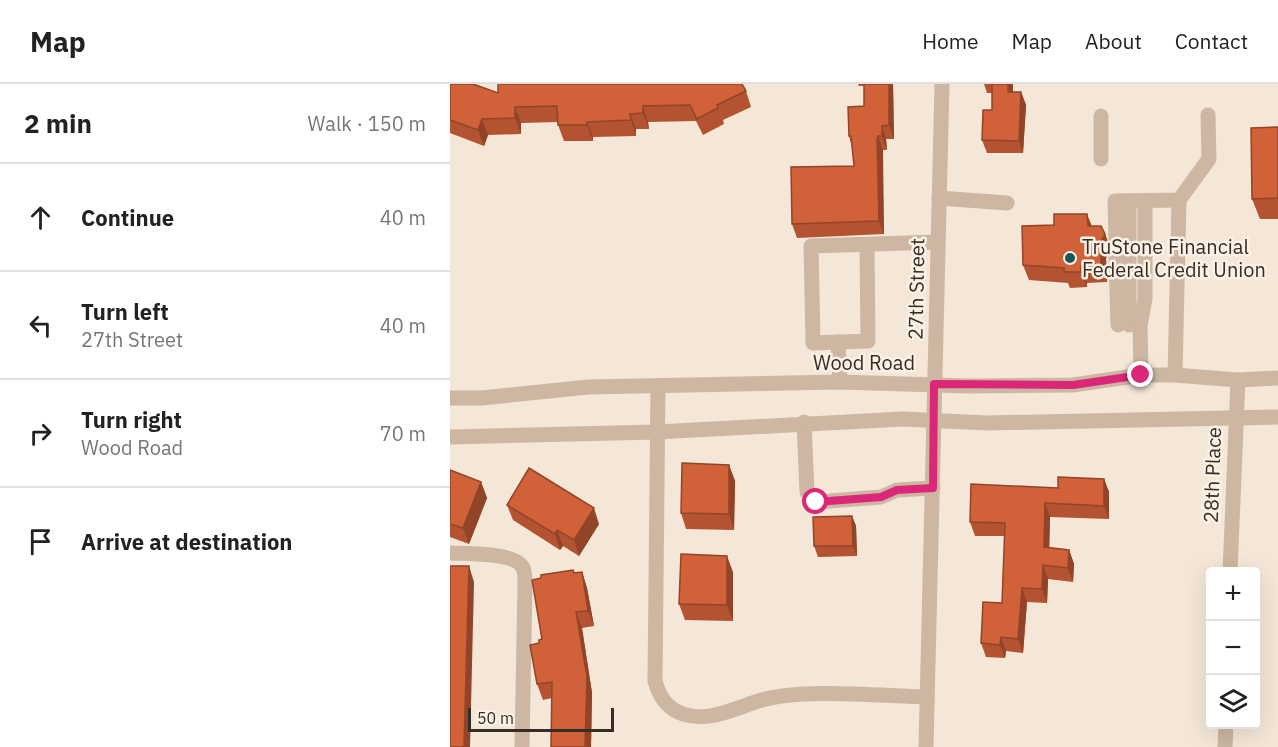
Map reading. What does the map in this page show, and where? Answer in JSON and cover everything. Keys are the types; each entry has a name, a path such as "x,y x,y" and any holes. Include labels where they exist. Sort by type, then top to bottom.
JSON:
{"street":[{"name":"27th Street","path":"926,747 942,84"},
{"path":"1175,375 1179,200 1209,159 1208,115"},
{"path":"1101,116 1101,159"},
{"path":"939,198 1007,203"},
{"path":"1130,201 1179,200"},
{"path":"1122,242 1130,201"},
{"path":"1129,325 1145,299 1130,201"},
{"path":"867,244 868,341 813,343 811,246 867,244 938,242"},
{"path":"1123,258 1129,325 1141,375"},
{"path":"838,342 840,382"},
{"name":"Wood Road","path":"450,399 588,387 840,382 1073,385 1141,375 1238,380 1278,378"},
{"name":"28th Place","path":"1230,567 1238,380"},
{"path":"657,386 655,681 658,695 669,706 682,713 699,716 723,714 786,695 927,697"},
{"path":"450,436 657,432 804,422 934,420 987,423 1278,417"},
{"path":"804,422 807,492 816,502 881,497 897,490 933,488"},
{"path":"450,553 500,556 515,559 523,567 525,582 522,747"},
{"path":"1226,729 1226,747"}],"building":[{"path":"450,84 473,84 498,93 498,84 742,84 746,91 717,105 718,108 697,119 690,105 643,106 643,113 630,114 631,120 587,122 587,125 558,125 557,106 515,107 515,118 482,119 478,130 450,120"},
{"path":"864,84 889,84 889,125 882,126 882,136 878,136 877,140 879,221 792,224 791,167 854,166 851,136 849,136 848,107 864,106"},
{"path":"992,84 1008,84 1008,92 1021,92 1019,141 982,140 983,110 992,110"},
{"path":"1278,127 1278,198 1252,199 1251,128"},
{"path":"1054,214 1087,214 1088,226 1101,226 1105,234 1101,242 1101,266 1081,267 1081,272 1064,272 1064,268 1023,265 1022,226 1054,225"},
{"path":"682,463 729,465 729,514 681,513"},
{"path":"529,468 594,508 574,540 557,530 555,534 507,505"},
{"path":"450,470 481,482 463,528 450,524"},
{"path":"1058,477 1104,479 1104,506 1045,503 1044,547 1069,550 1068,568 1043,565 1042,589 1022,588 1018,639 1001,637 1000,645 981,643 983,602 1002,603 1005,523 970,522 971,484 1058,488"},
{"path":"852,516 853,546 814,546 813,517"},
{"path":"681,554 727,556 727,605 679,604"},
{"path":"450,566 469,566 464,747 450,747"},
{"path":"573,570 574,573 582,572 588,611 576,612 587,677 585,747 551,747 552,682 537,684 530,645 539,643 542,639 532,580 541,578 541,575"}],"place":[{"name":"TruStone Financial Federal Credit Union","path":"1070,258"}],"route":[{"path":"816,502 881,497 897,490 933,488 934,384 1073,385 1141,375"}]}
